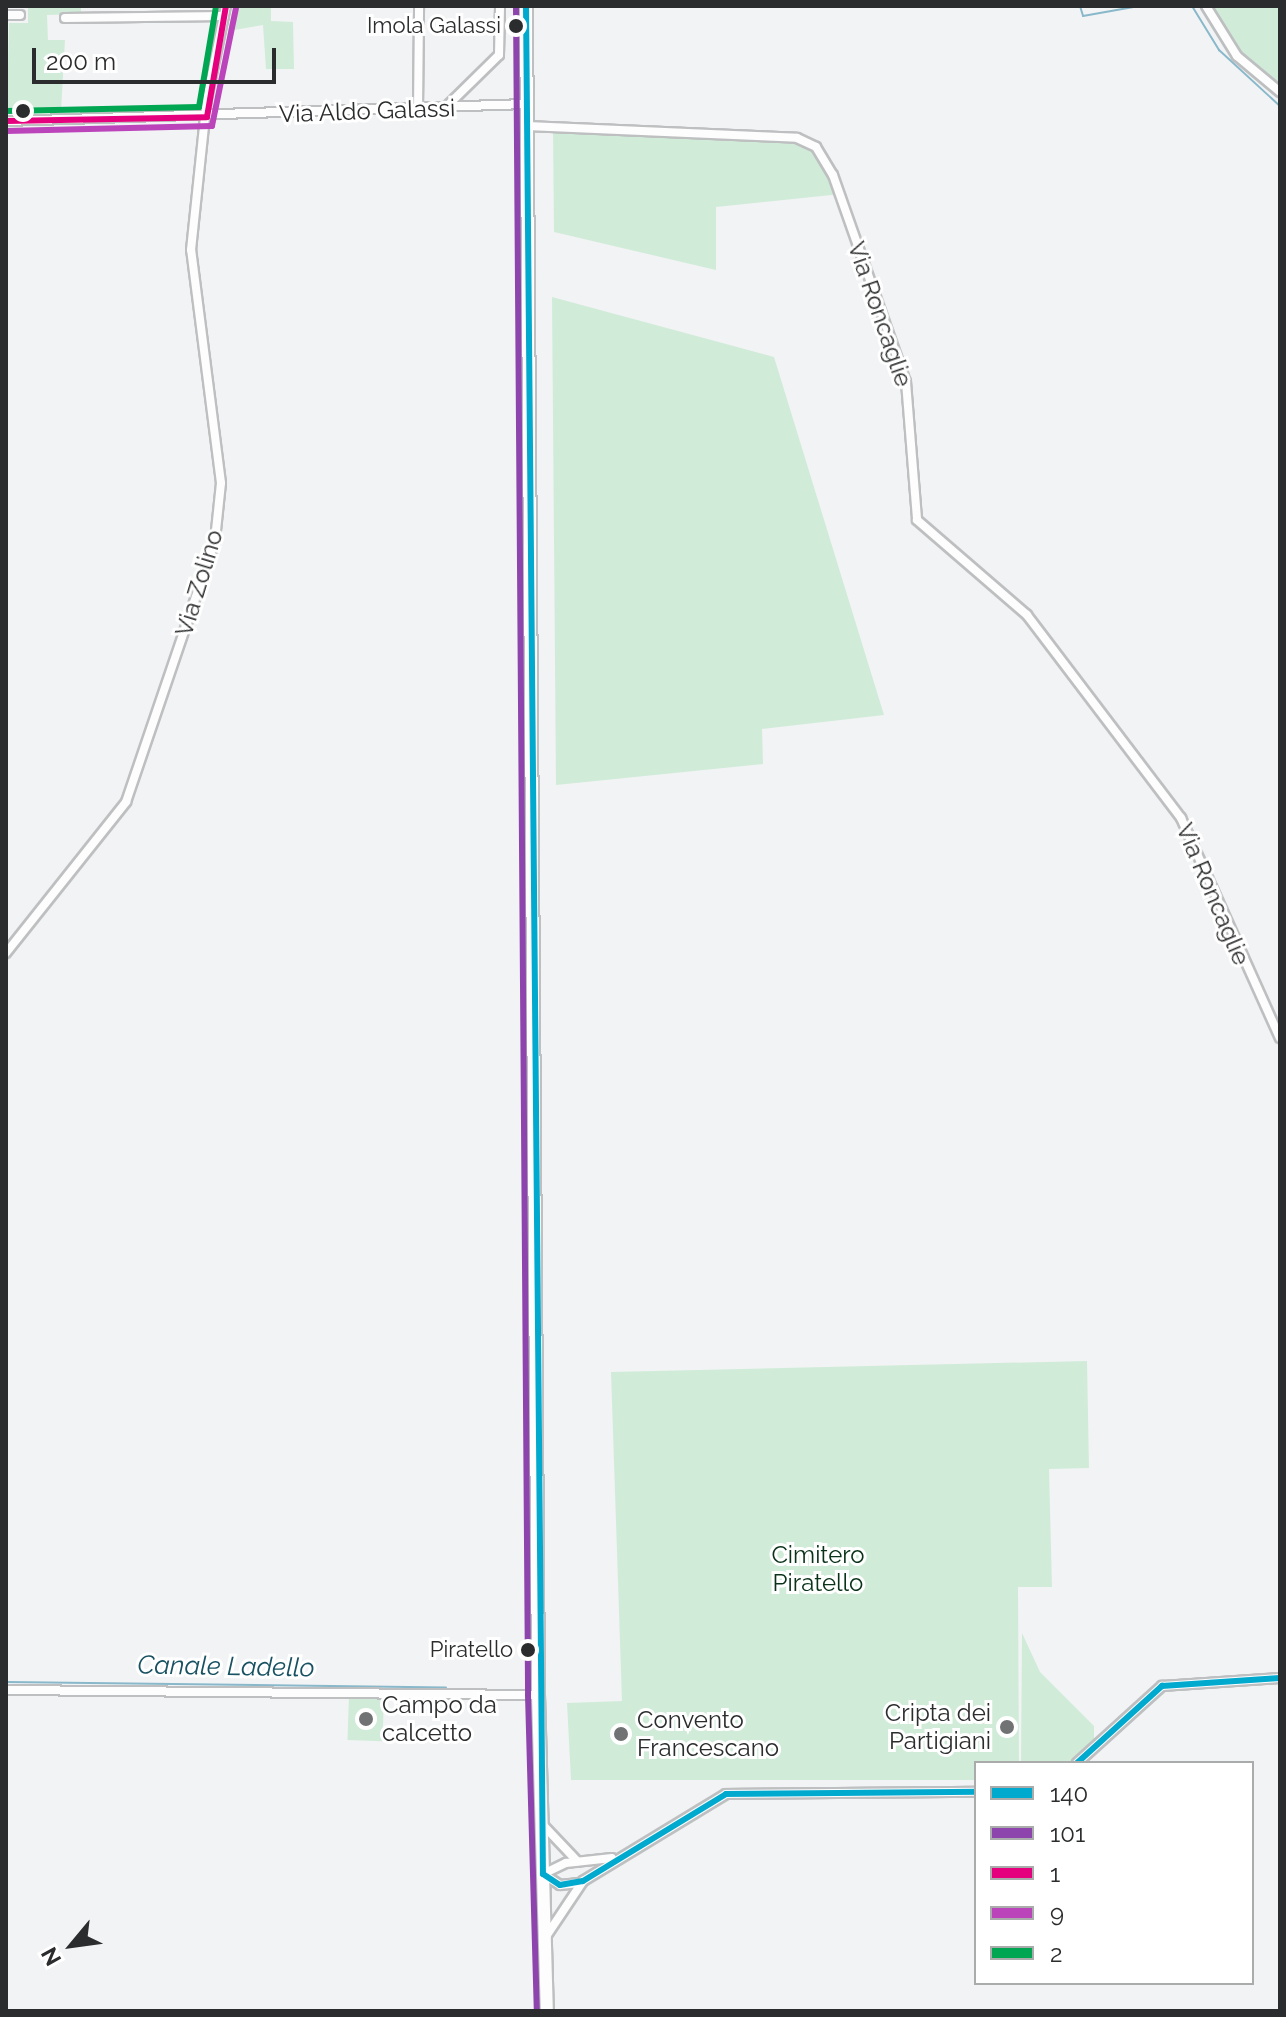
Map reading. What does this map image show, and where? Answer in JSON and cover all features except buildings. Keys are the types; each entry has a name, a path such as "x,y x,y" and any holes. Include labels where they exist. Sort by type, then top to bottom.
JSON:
{"main road":[{"path":"526,6 538,1695 547,2011"}],"street":[{"path":"418,109 419,6"},
{"path":"446,107 499,55 500,6"},
{"path":"1206,6 1237,56 1280,92"},
{"path":"65,18 225,11"},
{"name":"Via Zolino","path":"6,953 126,802 215,540 221,483 191,250 207,117 225,11"},
{"path":"6,15 20,15"},
{"name":"Via Aldo Galassi","path":"6,121 207,117 527,104"},
{"name":"Via Roncaglie","path":"527,126 797,138 816,147 833,175 906,382 917,520 1027,615 1181,818 1280,1038"},
{"path":"1079,1761 1162,1686 1280,1678"},
{"path":"6,1690 538,1695"},
{"path":"543,1874 560,1885 583,1881 726,1794 974,1792"},
{"path":"542,1822 582,1864"},
{"path":"543,1874 627,1852"},
{"path":"546,1939 583,1881"}],"green space":[{"path":"28,6 81,6 81,14 47,15 48,40 65,40 61,111 7,112 9,23 28,23"},
{"path":"234,6 271,6 271,21 293,22 294,69 266,69 263,25 228,31"},
{"path":"1200,6 1280,6 1280,95 1241,63"},
{"path":"553,131 755,136 814,147 841,194 716,207 716,270 554,232"},
{"path":"552,297 774,357 884,715 762,729 763,764 556,785"},
{"name":"Cimitero Piratello","path":"1087,1361 1089,1468 1049,1469 1052,1587 1018,1587 1019,1761 974,1761 974,1780 571,1780 567,1703 622,1701 611,1372"},
{"path":"1022,1633 1040,1672 1094,1726 1094,1740 1072,1761 1021,1761"},
{"name":"Campo da calcetto","path":"349,1696 384,1697 382,1741 347,1740"}],"waterway":[{"path":"1080,6 1083,16 1139,6"},
{"path":"1192,6 1219,50 1280,106"},
{"name":"Canale Ladello","path":"6,1682 446,1687"}],"transit line":[{"name":"2","path":"6,111 199,107 216,6"},
{"name":"1","path":"6,121 207,117 226,6"},
{"name":"101","path":"516,6 528,1695 537,2011"},
{"name":"140","path":"526,6 543,1874 560,1885 583,1881 726,1794 974,1792"},
{"name":"9","path":"6,131 212,126 236,8"},
{"name":"140","path":"1079,1761 1162,1686 1280,1678"}],"place":[{"name":"Imola Galassi","path":"516,26"},
{"name":"Piratello","path":"528,1650"},
{"name":"Campo da calcetto","path":"366,1719"},
{"name":"Cripta dei Partigiani","path":"1007,1727"},
{"name":"Convento Francescano","path":"621,1734"}]}
